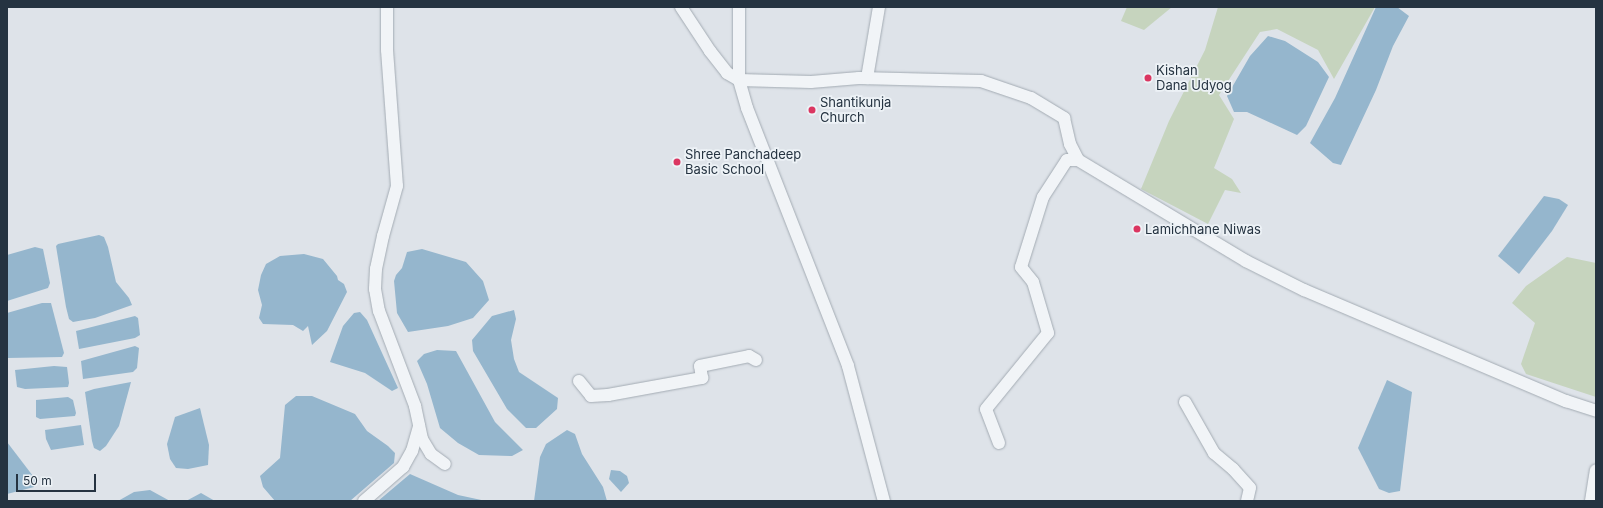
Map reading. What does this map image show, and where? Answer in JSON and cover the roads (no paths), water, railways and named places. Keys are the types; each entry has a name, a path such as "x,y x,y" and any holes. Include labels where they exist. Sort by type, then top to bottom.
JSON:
{"street":[{"path":"387,7 387,50 397,186 382,236 376,268 375,289 379,311 415,406 422,439 431,454 444,464"},
{"path":"682,7 710,51 727,73 739,80 811,82 867,78 981,81 1031,98 1064,118 1070,144 1078,160"},
{"path":"739,7 739,80 755,128 848,366 884,501"},
{"path":"867,78 879,7"},
{"path":"999,443 986,409 1048,333 1033,282 1021,267 1043,197 1067,160 1078,160 1246,261 1297,287 1566,401 1596,411"},
{"path":"579,381 591,396 608,395 702,378 700,366 749,356 756,360"},
{"path":"1185,402 1214,453 1233,469 1250,488 1247,501"},
{"path":"364,501 403,467 412,451 419,425"},
{"path":"1591,501 1596,470"}],"water":[{"path":"1376,7 1397,7 1409,16 1393,46 1376,90 1341,165 1333,163 1310,143 1335,98"},
{"path":"1268,36 1285,41 1318,62 1329,77 1306,126 1297,135 1247,112 1234,112 1227,96 1250,56"},
{"path":"1544,196 1559,199 1568,205 1552,231 1519,274 1498,256"},
{"path":"99,235 104,237 108,247 116,282 129,298 132,305 95,318 73,322 69,319 66,307 56,246 58,244"},
{"path":"35,247 43,249 50,283 48,288 7,301 7,255"},
{"path":"422,249 466,262 483,281 489,300 473,318 448,326 408,332 397,313 394,281 396,275 402,268 407,252"},
{"path":"304,254 323,259 337,276 338,280 344,284 347,292 327,331 312,345 308,326 303,331 293,325 263,324 259,318 262,305 258,290 261,275 266,264 280,256"},
{"path":"42,303 51,303 64,353 62,357 7,358 7,313"},
{"path":"514,310 516,319 511,340 514,359 519,372 558,398 557,409 536,428 526,428 507,409 473,351 472,340 492,316"},
{"path":"360,312 367,320 398,388 392,391 365,373 330,362 343,326 354,313"},
{"path":"135,316 138,318 140,335 135,338 79,349 76,331"},
{"path":"135,346 139,348 137,368 133,372 83,379 81,361"},
{"path":"437,350 456,351 495,422 523,450 512,456 479,455 458,443 440,428 427,384 417,361 424,354"},
{"path":"54,366 67,367 68,387 25,389 17,387 15,370"},
{"path":"1387,380 1412,392 1400,491 1389,493 1379,489 1358,448"},
{"path":"131,382 119,426 106,446 100,451 94,448 85,392"},
{"path":"296,396 312,396 355,414 367,431 395,453 394,463 350,501 275,501 263,487 260,476 280,458 285,405"},
{"path":"68,397 73,400 76,413 75,416 40,419 36,417 36,400"},
{"path":"200,408 209,445 208,465 188,469 176,468 170,459 167,444 175,417"},
{"path":"81,425 84,445 51,450 46,439 45,430"},
{"path":"567,430 575,434 582,454 603,487 607,501 534,501 540,457 546,444"},
{"path":"7,442 36,480 34,487 7,494"},
{"path":"611,470 620,471 627,476 629,483 621,492 609,479"},
{"path":"410,474 458,495 486,501 378,501"},
{"path":"150,490 170,501 118,501 134,492"},
{"path":"201,493 215,501 186,501"}],"place":[{"name":"Kishan Dana Udyog","path":"1148,78"},
{"name":"Shantikunja Church","path":"812,110"},
{"name":"Shree Panchadeep Basic School","path":"677,162"},
{"name":"Lamichhane Niwas","path":"1137,229"}]}
